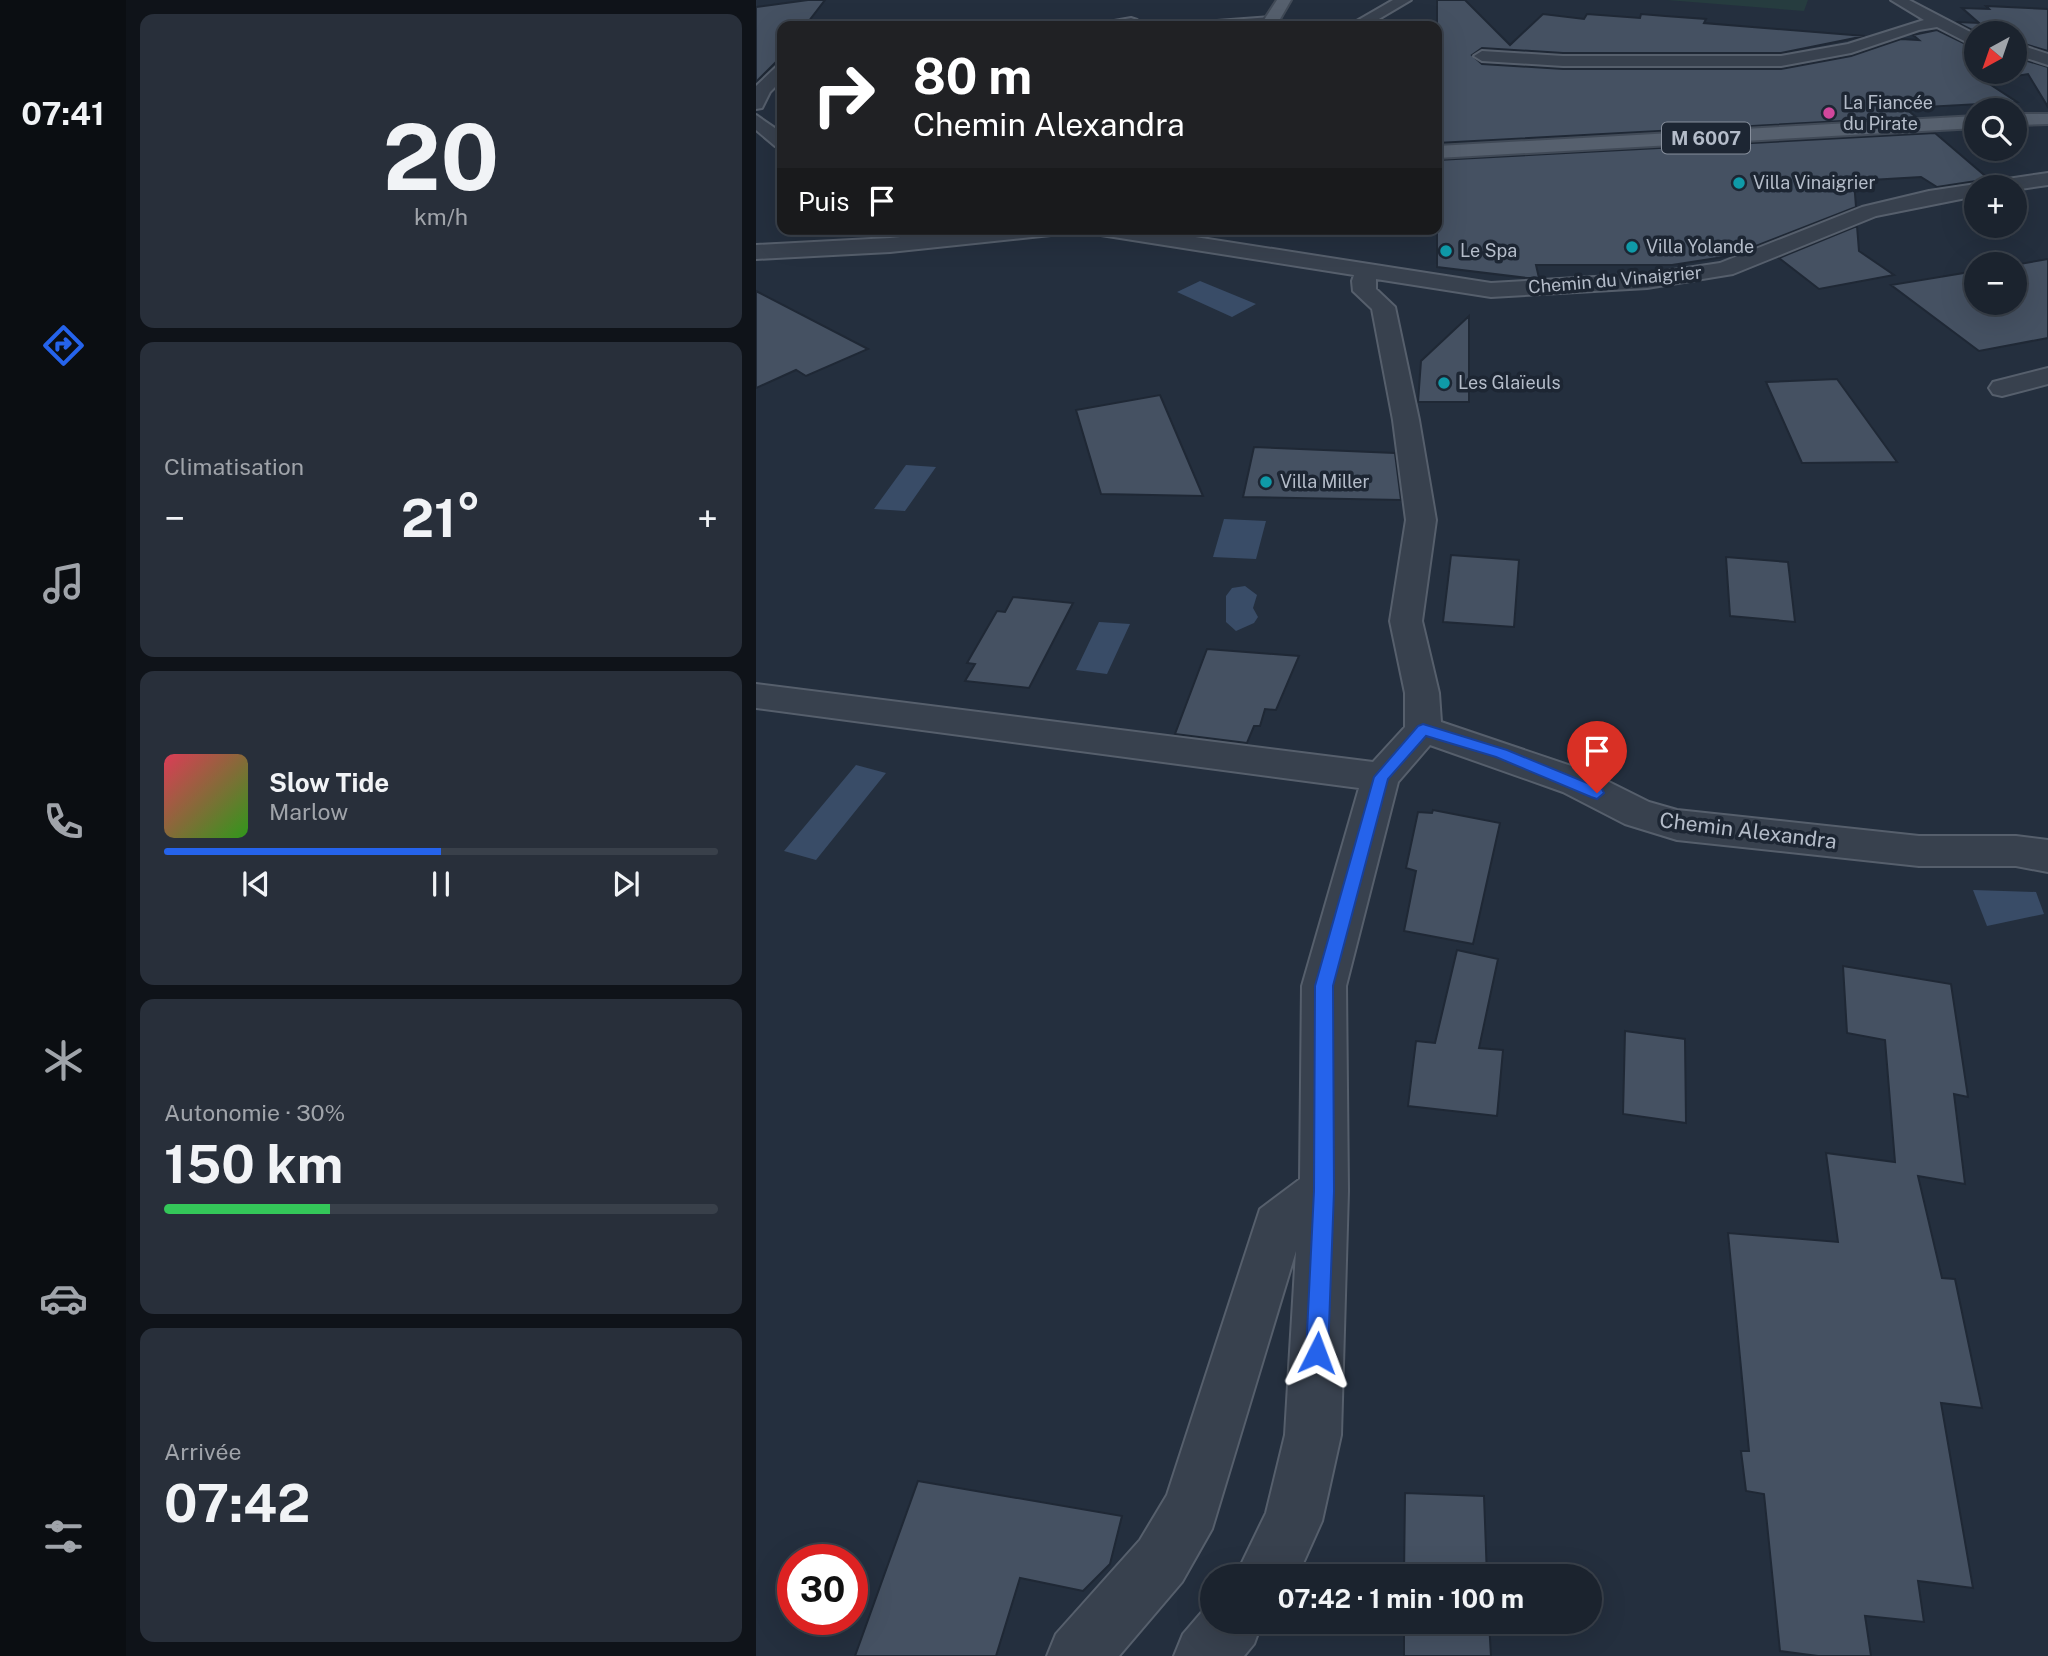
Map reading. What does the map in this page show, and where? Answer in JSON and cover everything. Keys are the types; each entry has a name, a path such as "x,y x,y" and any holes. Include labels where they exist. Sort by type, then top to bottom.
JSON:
{"main road":[{"path":"1271,21 1284,0"},
{"path":"2027,120 2048,119"},
{"name":"M 6007","path":"1442,152 1964,123"}],"street":[{"path":"1365,21 1404,0"},
{"path":"1898,0 1964,37"},
{"path":"1954,11 1969,21"},
{"path":"1482,56 1563,61 1781,61 1851,48 1916,26 1936,23"},
{"path":"2027,54 2048,60"},
{"path":"756,104 762,90 777,76"},
{"path":"756,121 777,138"},
{"path":"2027,183 2048,180"},
{"name":"Chemin du Vinaigrier","path":"1139,235 1491,290 1693,276 1749,261 1869,211 1964,192"},
{"path":"756,252 890,245 991,235"},
{"path":"1272,1564 1293,1521 1313,1434 1324,1191 1324,986 1381,777 1423,730 1422,693 1406,621 1421,520 1406,420 1383,307 1365,291 1363,281 1368,271"},
{"path":"2002,388 2048,376"},
{"path":"756,696 1381,777"},
{"name":"Chemin Alexandra","path":"1423,730 1501,754 1576,782 1638,814 1677,825 1919,851 2016,851 2048,856"},
{"path":"1078,1656 1161,1561 1192,1509 1278,1227 1324,1191"},
{"path":"1205,1656 1222,1634"}],"green space":[{"path":"1667,0 1808,0 1804,11"}],"water":[{"path":"1200,281 1256,304 1232,317 1177,292"},
{"path":"906,465 936,467 905,511 874,509"},
{"path":"1224,519 1266,521 1256,559 1213,557"},
{"path":"1245,586 1257,595 1253,608 1258,617 1254,623 1236,631 1226,622 1226,596 1232,588"},
{"path":"1099,622 1130,624 1107,674 1076,670"},
{"path":"856,765 886,773 816,860 784,851"},
{"path":"1973,890 2036,892 2044,914 1987,926"}],"building":[{"path":"825,0 809,21 777,21 777,61 756,82 756,7"},
{"path":"1437,0 1465,0 1510,45 1543,14 1584,19 1587,14 1640,18 1641,14 1706,19 1704,23 1865,36 1781,53 1563,53 1482,48 1472,55 1482,64 1563,69 1781,69 1851,56 1901,39 1919,40 1913,35 1937,30 1964,43 1964,84 1990,84 2011,98 1964,98 1964,105 1905,108 1916,117 1442,143 1442,21 1437,21"},
{"path":"1986,6 2048,9 2048,51 2027,45 2027,21 1977,21 1962,8 1989,9"},
{"path":"2027,61 2048,67 2048,107 2028,74"},
{"path":"1935,133 1964,158 1964,161 1968,161 1984,175 1964,175 1964,183 1937,187 1921,177 1854,181 1856,207 1730,256 1672,265 1536,265 1539,278 1437,267 1437,235 1442,235 1442,160"},
{"path":"1857,226 1859,251 1894,275 1819,289 1779,258"},
{"path":"2048,259 2048,338 1979,351 1891,285 1964,273 1964,315 2027,315 2027,263"},
{"path":"756,291 868,349 806,376 796,370 756,388"},
{"path":"1469,316 1469,402 1418,402 1421,361"},
{"path":"1837,379 1897,462 1802,463 1766,382"},
{"path":"1160,395 1203,496 1101,494 1076,410"},
{"path":"1254,447 1395,453 1401,500 1243,497"},
{"path":"1451,555 1519,560 1514,627 1443,622"},
{"path":"1726,557 1788,562 1795,622 1730,616"},
{"path":"1013,597 1073,603 1029,688 965,681 975,664 967,663 997,611 1005,612"},
{"path":"1207,649 1299,656 1276,710 1265,709 1260,726 1254,726 1247,743 1175,734"},
{"path":"1433,810 1500,823 1473,944 1404,931 1416,871 1406,868 1418,812 1432,813"},
{"path":"1457,950 1498,959 1479,1048 1503,1050 1497,1116 1408,1106 1416,1041 1435,1043"},
{"path":"1843,966 1951,984 1968,1097 1954,1094 1965,1184 1918,1176 1942,1278 1955,1279 1982,1408 1941,1403 1973,1588 1918,1581 1924,1622 1865,1616 1871,1656 1818,1656 1780,1651 1764,1494 1746,1491 1741,1451 1749,1451 1728,1233 1838,1242 1826,1153 1895,1162 1885,1040 1847,1033"},
{"path":"1625,1031 1685,1039 1686,1123 1623,1114"},
{"path":"918,1481 1122,1516 1110,1564 1083,1591 1020,1578 996,1656 855,1656 863,1635 868,1635 868,1620"},
{"path":"1405,1493 1484,1496 1487,1564 1404,1564"},
{"path":"1404,1634 1490,1634 1491,1656 1404,1656"}],"place":[{"name":"La Fiancée du Pirate","path":"1829,113"},
{"name":"Villa Vinaigrier","path":"1739,183"},
{"name":"Villa Yolande","path":"1632,247"},
{"name":"Le Spa","path":"1446,251"},
{"name":"Les Glaïeuls","path":"1444,383"},
{"name":"Villa Miller","path":"1266,482"}],"route":[{"path":"1317,1353 1324,1191 1324,986 1381,777 1423,730 1501,754 1576,782 1597,793"}]}
